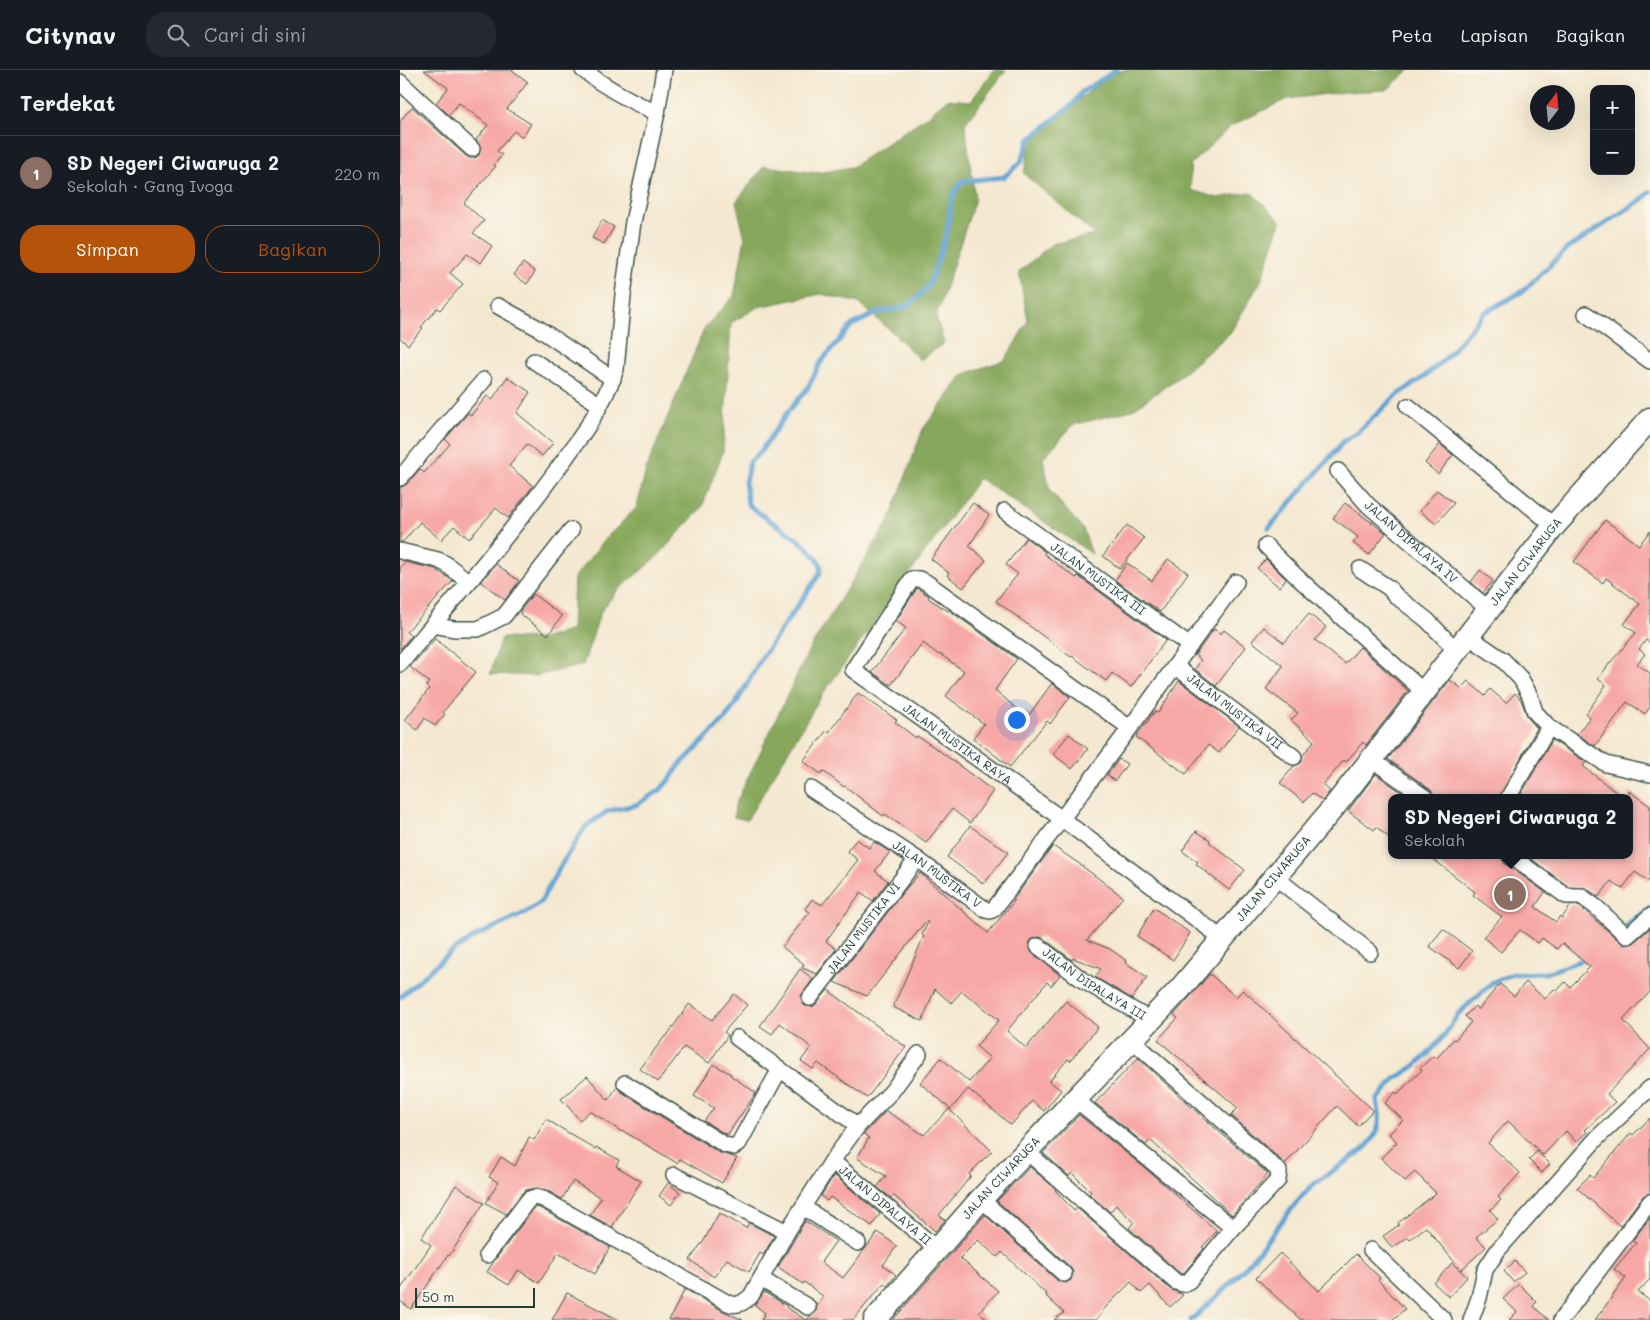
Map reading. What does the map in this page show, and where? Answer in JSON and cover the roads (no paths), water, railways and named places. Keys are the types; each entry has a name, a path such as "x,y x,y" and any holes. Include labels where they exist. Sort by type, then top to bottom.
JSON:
{"street":[{"path":"583,70 636,104 657,113"},
{"path":"400,664 528,510 573,448 600,405 613,379 616,370 623,295 633,222 657,113 664,70"},
{"path":"400,82 472,149"},
{"path":"498,306 538,328 613,379"},
{"path":"1586,314 1650,361"},
{"path":"534,361 600,405"},
{"path":"400,478 484,380"},
{"path":"1408,406 1554,526"},
{"name":"JALAN CIWARUGA","path":"875,1320 981,1198 1132,1040 1223,939 1328,814 1554,526 1650,419"},
{"name":"JALAN DIPALAYA IV","path":"1338,471 1368,505 1488,609"},
{"name":"JALAN MUSTIKA III","path":"1005,511 1190,646"},
{"path":"433,625 454,629 478,629 504,616 571,530"},
{"path":"1266,546 1296,576 1424,692"},
{"path":"400,551 438,560 469,582"},
{"path":"1360,569 1389,588 1396,596 1427,620 1462,643 1503,660 1521,679 1530,696 1535,712 1549,727 1606,764 1650,774"},
{"name":"JALAN MUSTIKA RAYA","path":"1130,728 926,582 919,579 912,580 853,670 1062,819 1223,939"},
{"path":"1062,819 1236,582"},
{"name":"JALAN MUSTIKA VII","path":"1175,666 1294,757"},
{"path":"1510,794 1549,727"},
{"path":"1371,759 1420,794"},
{"name":"JALAN MUSTIKA V","path":"811,789 917,859 986,910 990,911 994,909 1062,819"},
{"name":"JALAN MUSTIKA VI","path":"810,998 917,859"},
{"path":"1515,859 1566,896 1581,896 1596,907 1627,936 1650,916"},
{"path":"1275,877 1370,952"},
{"name":"JALAN DIPALAYA III","path":"1038,946 1084,981 1150,1020"},
{"path":"736,1038 858,1126"},
{"path":"1026,1151 1179,1283 1189,1281 1233,1228 1278,1180 1279,1171 1132,1040"},
{"path":"487,1255 529,1199 535,1197 543,1199 728,1303 738,1305 743,1303 751,1296 787,1232 832,1161 858,1126 887,1097 919,1054"},
{"path":"625,1083 725,1145 734,1147 739,1144 780,1068"},
{"path":"1471,1320 1479,1298 1485,1270 1498,1250 1598,1138 1650,1088"},
{"path":"1075,1099 1233,1228"},
{"name":"JALAN DIPALAYA II","path":"832,1161 937,1249"},
{"path":"674,1175 787,1232"},
{"path":"981,1198 1064,1274"},
{"path":"1561,1320 1650,1202"},
{"path":"803,1207 858,1243"},
{"path":"1371,1250 1444,1320"},
{"path":"761,1279 808,1307"}],"waterway":[{"path":"400,997 452,951 476,936 527,912 540,903 586,826 608,811 636,805 660,790 679,766 725,719 761,659 820,573 821,566 815,556 798,540 748,504 745,482 750,462 761,451 787,413 807,389 821,362 852,325 877,313 905,307 926,289 947,232 952,198 962,181 1004,177 1021,162 1029,140 1073,104 1082,92 1116,70"},
{"path":"1269,528 1344,441 1359,431 1396,396 1425,376 1445,359 1484,313 1523,291 1568,248 1641,200 1650,192"},
{"path":"1610,941 1631,921 1650,908"},
{"path":"1191,1320 1243,1270 1311,1187 1367,1146 1379,1125 1377,1100 1395,1079 1426,1056 1447,1032 1458,1014 1493,982 1513,974 1546,973 1588,958"}],"place":[{"name":"SD Negeri Ciwaruga 2","path":"1510,894"}]}
